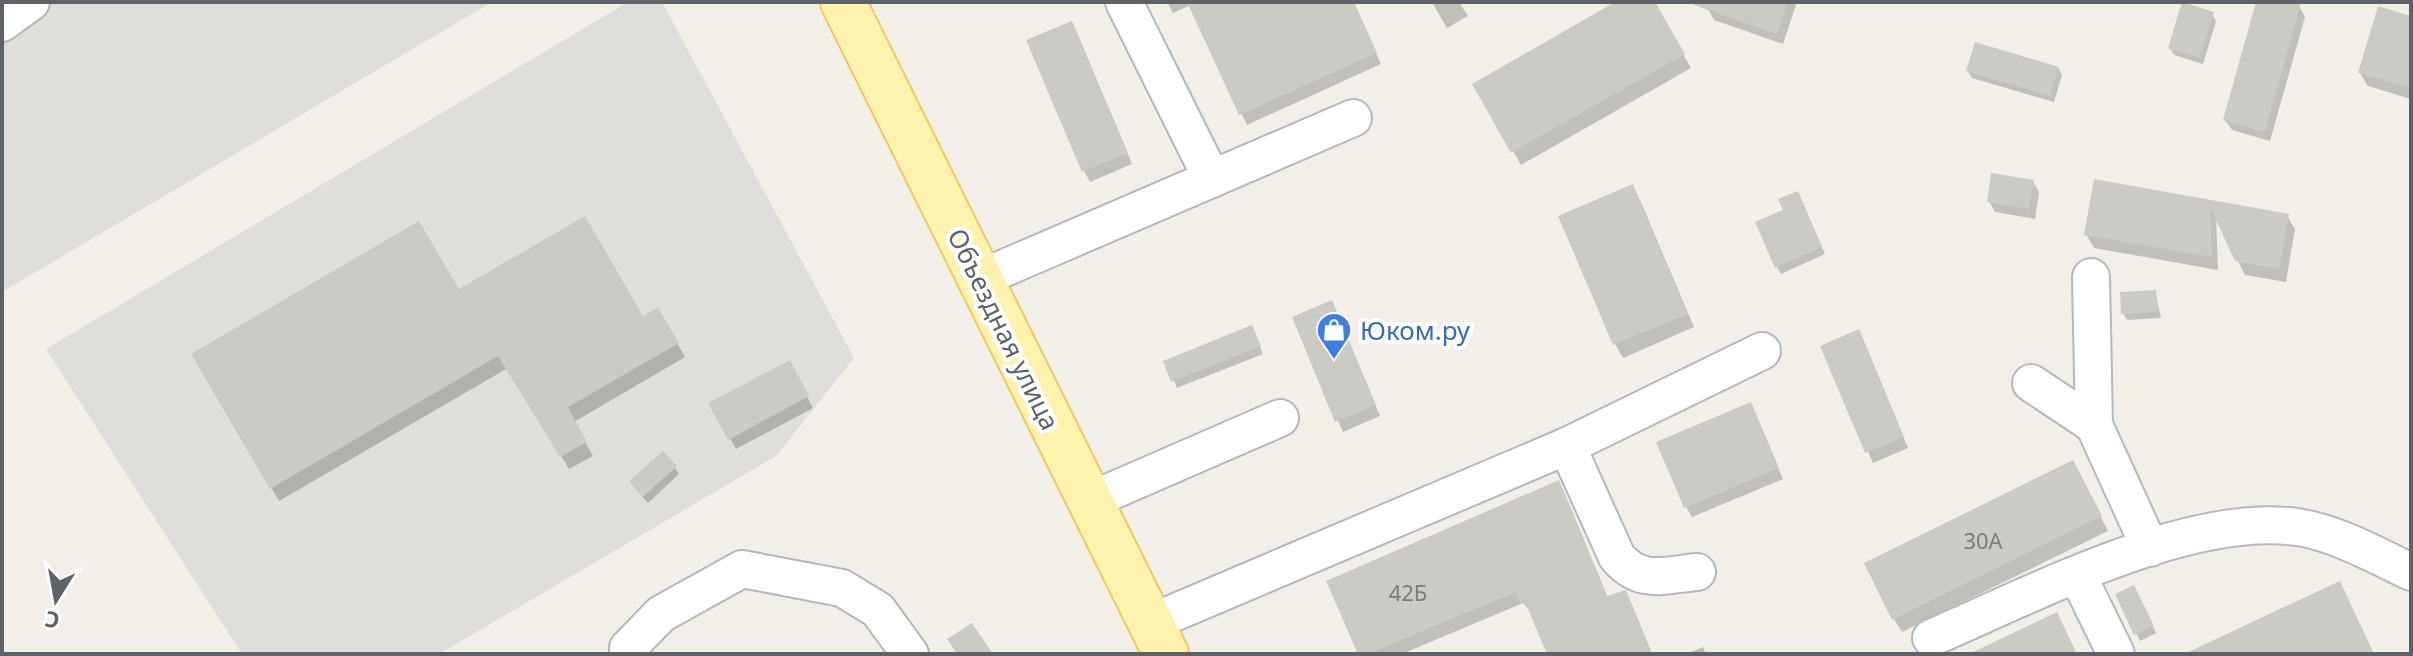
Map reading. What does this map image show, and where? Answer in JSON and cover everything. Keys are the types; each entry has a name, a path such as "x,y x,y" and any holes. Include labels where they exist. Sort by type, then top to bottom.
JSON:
{"main road":[{"name":"Объездная улица","path":"855,6 979,279 1158,639"}],"lane":[{"path":"2,23 31,2"},
{"path":"1124,2 1212,179"},
{"path":"979,279 1353,118"},
{"path":"2091,277 2094,425 2150,548"},
{"path":"1158,639 1762,351"},
{"path":"2031,383 2094,425"},
{"path":"1089,501 1280,418"},
{"path":"1567,446 1617,557 1630,572 1645,577 1697,572"},
{"path":"1931,638 2150,548 2234,527 2267,524 2332,536 2411,572"},
{"path":"628,654 628,648 661,614 742,569 842,588 878,610 910,654"},
{"path":"2078,576 2116,654"}],"shaded area":[{"path":"2,2 492,2 2,292"},
{"path":"628,2 662,2 854,358 776,456 439,654 242,654 46,349"}],"building":[{"path":"1187,2 1354,2 1377,53 1239,115"},
{"path":"1615,2 1655,2 1685,54 1511,153 1472,84"},
{"path":"1694,2 1788,2 1777,34 1694,5"},
{"path":"2182,2 2214,12 2200,58 2168,48"},
{"path":"2256,2 2301,2 2265,132 2223,120"},
{"path":"2378,6 2411,16 2411,88 2358,73"},
{"path":"1072,21 1128,153 1082,172 1026,40"},
{"path":"1975,42 2059,67 2050,96 1966,71"},
{"path":"1991,173 2034,180 2029,209 1987,202"},
{"path":"2094,179 2289,214 2279,269 2235,261 2210,207 2212,257 2084,235"},
{"path":"1633,184 1688,314 1613,345 1558,216"},
{"path":"1798,191 1822,247 1775,268 1755,222 1783,210 1778,199"},
{"path":"585,216 643,316 658,308 679,343 568,407 587,442 560,457 498,356 270,489 191,354 419,221 459,289"},
{"path":"2156,290 2158,312 2121,314 2120,292"},
{"name":"Юком.ру","path":"1332,300 1376,405 1335,422 1292,317"},
{"path":"1252,325 1261,346 1171,382 1163,361"},
{"path":"1859,329 1904,437 1865,453 1820,346"},
{"path":"790,360 809,396 728,440 708,403"},
{"path":"1751,402 1779,468 1684,508 1656,442"},
{"path":"663,451 677,466 643,497 629,481"},
{"path":"2073,460 2102,516 1892,620 1864,563"},
{"path":"1559,480 1607,596 1626,590 1652,654 1547,654 1525,602 1521,604 1516,592 1368,654 1358,654 1326,581"},
{"path":"2340,581 2374,654 2184,654"},
{"path":"2134,585 2154,626 2134,635 2115,594"},
{"path":"2057,612 2077,654 1969,654"},
{"path":"972,623 993,654 957,654 947,639"}],"place":[{"name":"Юком.ру","path":"1334,361"}]}
